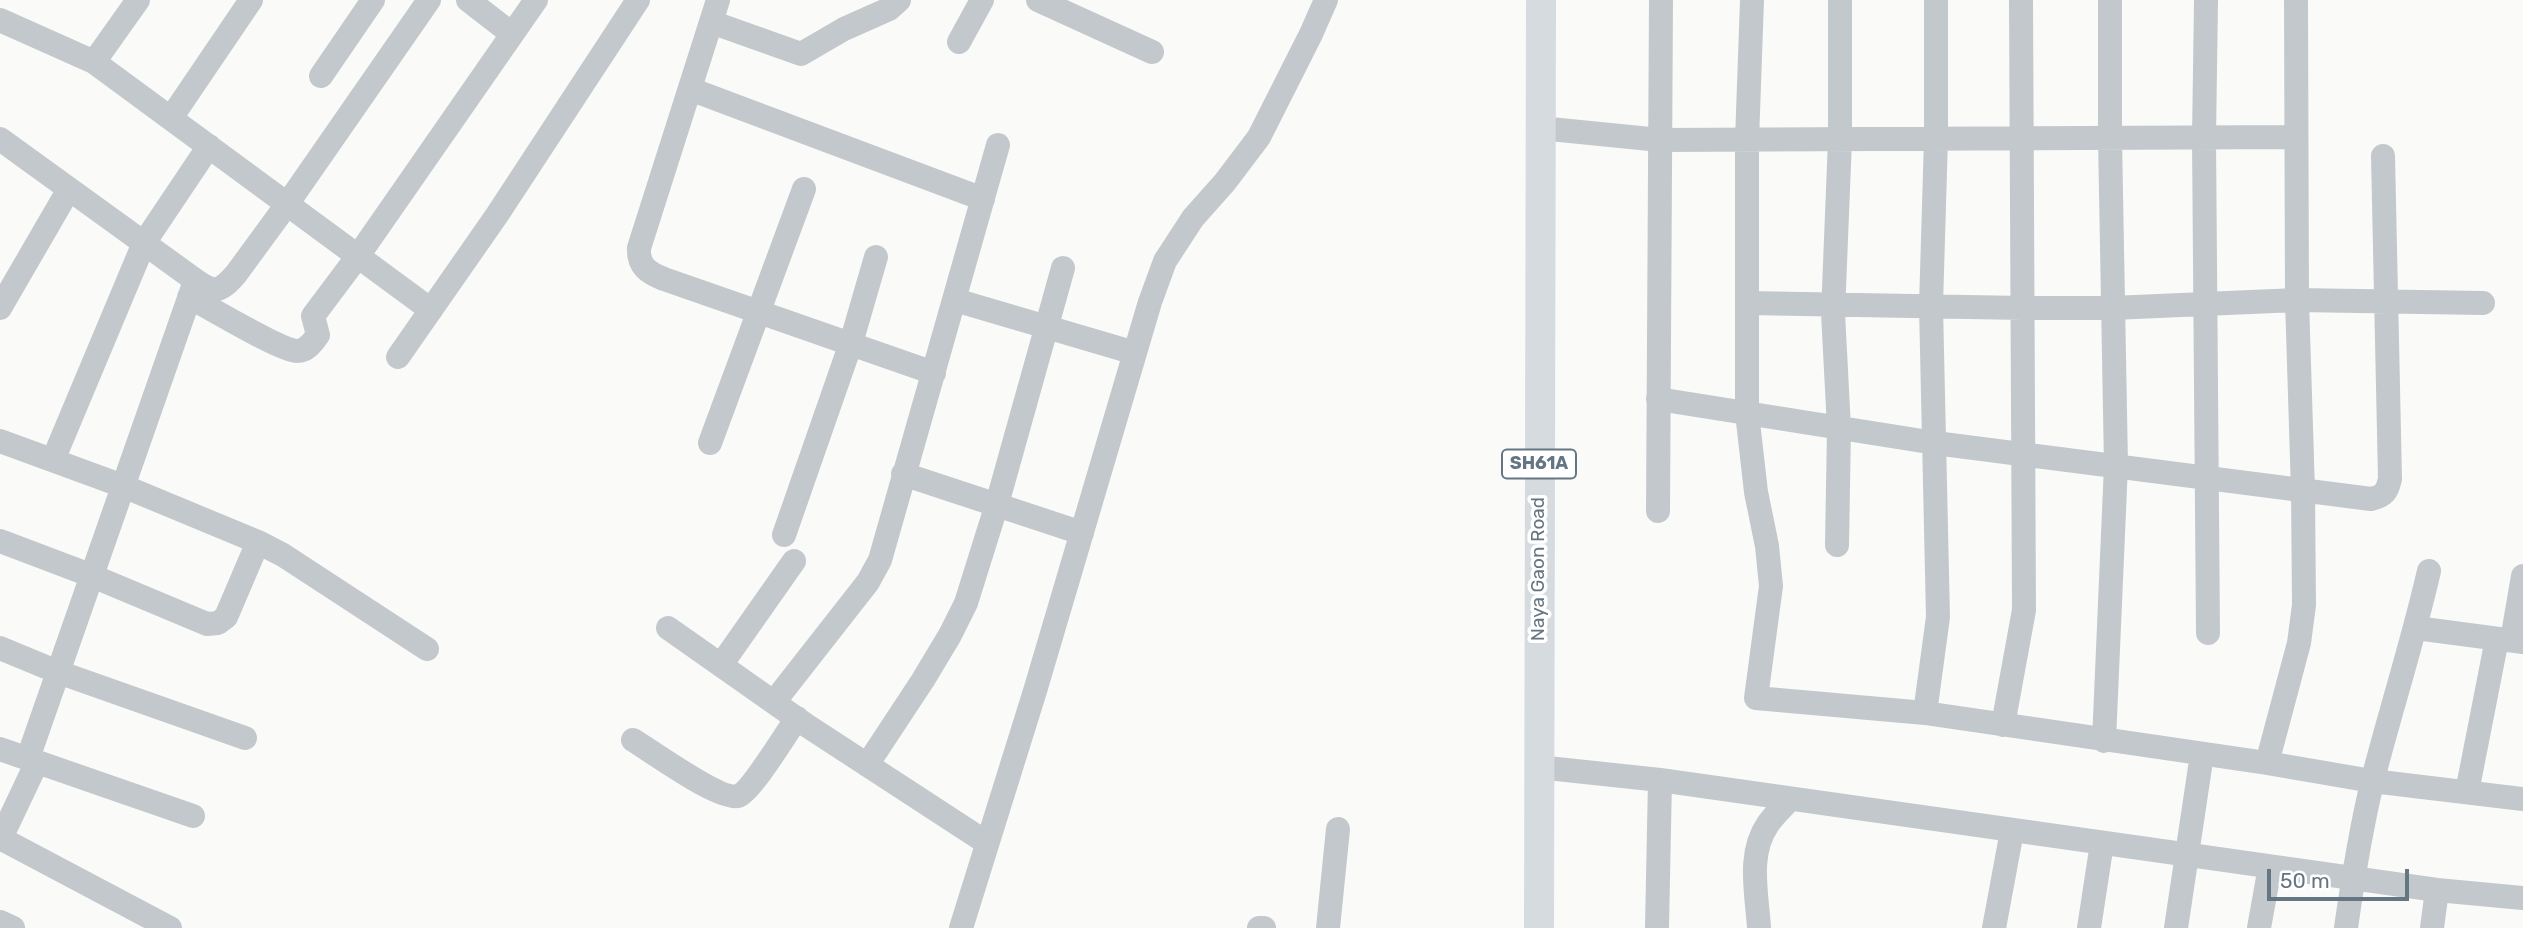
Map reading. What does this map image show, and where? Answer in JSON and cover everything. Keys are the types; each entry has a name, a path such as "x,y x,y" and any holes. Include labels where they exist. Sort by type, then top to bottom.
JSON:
{"main road":[{"name":"Naya Gaon Road","path":"1539,928 1541,0"}],"street":[{"path":"94,62 138,0"},
{"path":"171,118 251,0"},
{"path":"321,76 373,0"},
{"path":"170,928 0,839 32,760 90,575 179,325 197,294 227,284 288,203 429,0"},
{"path":"468,0 512,34"},
{"path":"0,139 144,243 197,294 280,346 298,351 308,347 318,335 313,316 358,256 536,0"},
{"path":"398,356 497,215 638,0"},
{"path":"899,0 889,9 845,29 801,54 714,11 639,248 639,257 642,265 657,276 934,373"},
{"path":"959,42 982,0"},
{"path":"1038,0 1152,52"},
{"path":"961,928 1165,261 1193,218 1259,137 1326,0"},
{"path":"1658,511 1661,0"},
{"path":"1752,0 1748,141 1747,413 1771,586 1756,698 1925,713 2372,781 2523,799"},
{"path":"1837,545 1839,428 1834,304 1840,140 1840,0"},
{"path":"1925,713 1938,617 1931,306 1936,138 1936,0"},
{"path":"2003,725 2024,610 2021,0"},
{"path":"2104,741 2116,465 2110,0"},
{"path":"2206,0 2204,138 2208,633"},
{"path":"2267,763 2302,623 2303,491 2295,137 2296,0"},
{"path":"0,20 94,62 431,310"},
{"path":"690,89 983,199"},
{"path":"1540,128 1660,140 2295,137"},
{"path":"775,702 868,582 880,559 998,145"},
{"path":"53,460 144,243 209,146"},
{"path":"1658,399 1935,443 2303,491 2371,499 2382,497 2388,490 2390,479 2384,156"},
{"path":"0,308 69,189"},
{"path":"710,443 804,189"},
{"path":"784,534 851,343 876,257"},
{"path":"867,765 950,635 965,603 997,504 1063,268"},
{"path":"956,300 1135,353"},
{"path":"1748,303 2023,308 2112,308 2297,300 2483,303"},
{"path":"0,440 123,486 258,542 283,555 427,649"},
{"path":"903,474 1082,533"},
{"path":"0,541 207,624 218,623 226,617 258,542"},
{"path":"721,665 794,561"},
{"path":"2346,928 2372,781 2416,628 2429,570"},
{"path":"2467,792 2511,641 2523,576"},
{"path":"668,628 797,718 988,843"},
{"path":"2416,628 2511,641"},
{"path":"0,648 58,672 245,738"},
{"path":"633,740 708,788 737,796 756,778 797,718"},
{"path":"0,749 193,816"},
{"path":"2176,928 2202,754"},
{"path":"1538,767 1660,780 2437,890 2523,898"},
{"path":"1657,928 1660,780"},
{"path":"1759,928 1755,862 1757,846 1769,822 1790,799"},
{"path":"1328,928 1338,830"},
{"path":"1994,928 2012,831"},
{"path":"2089,928 2102,843"},
{"path":"2259,928 2270,867"},
{"path":"2432,928 2437,890"},
{"path":"0,922 13,928"}]}
